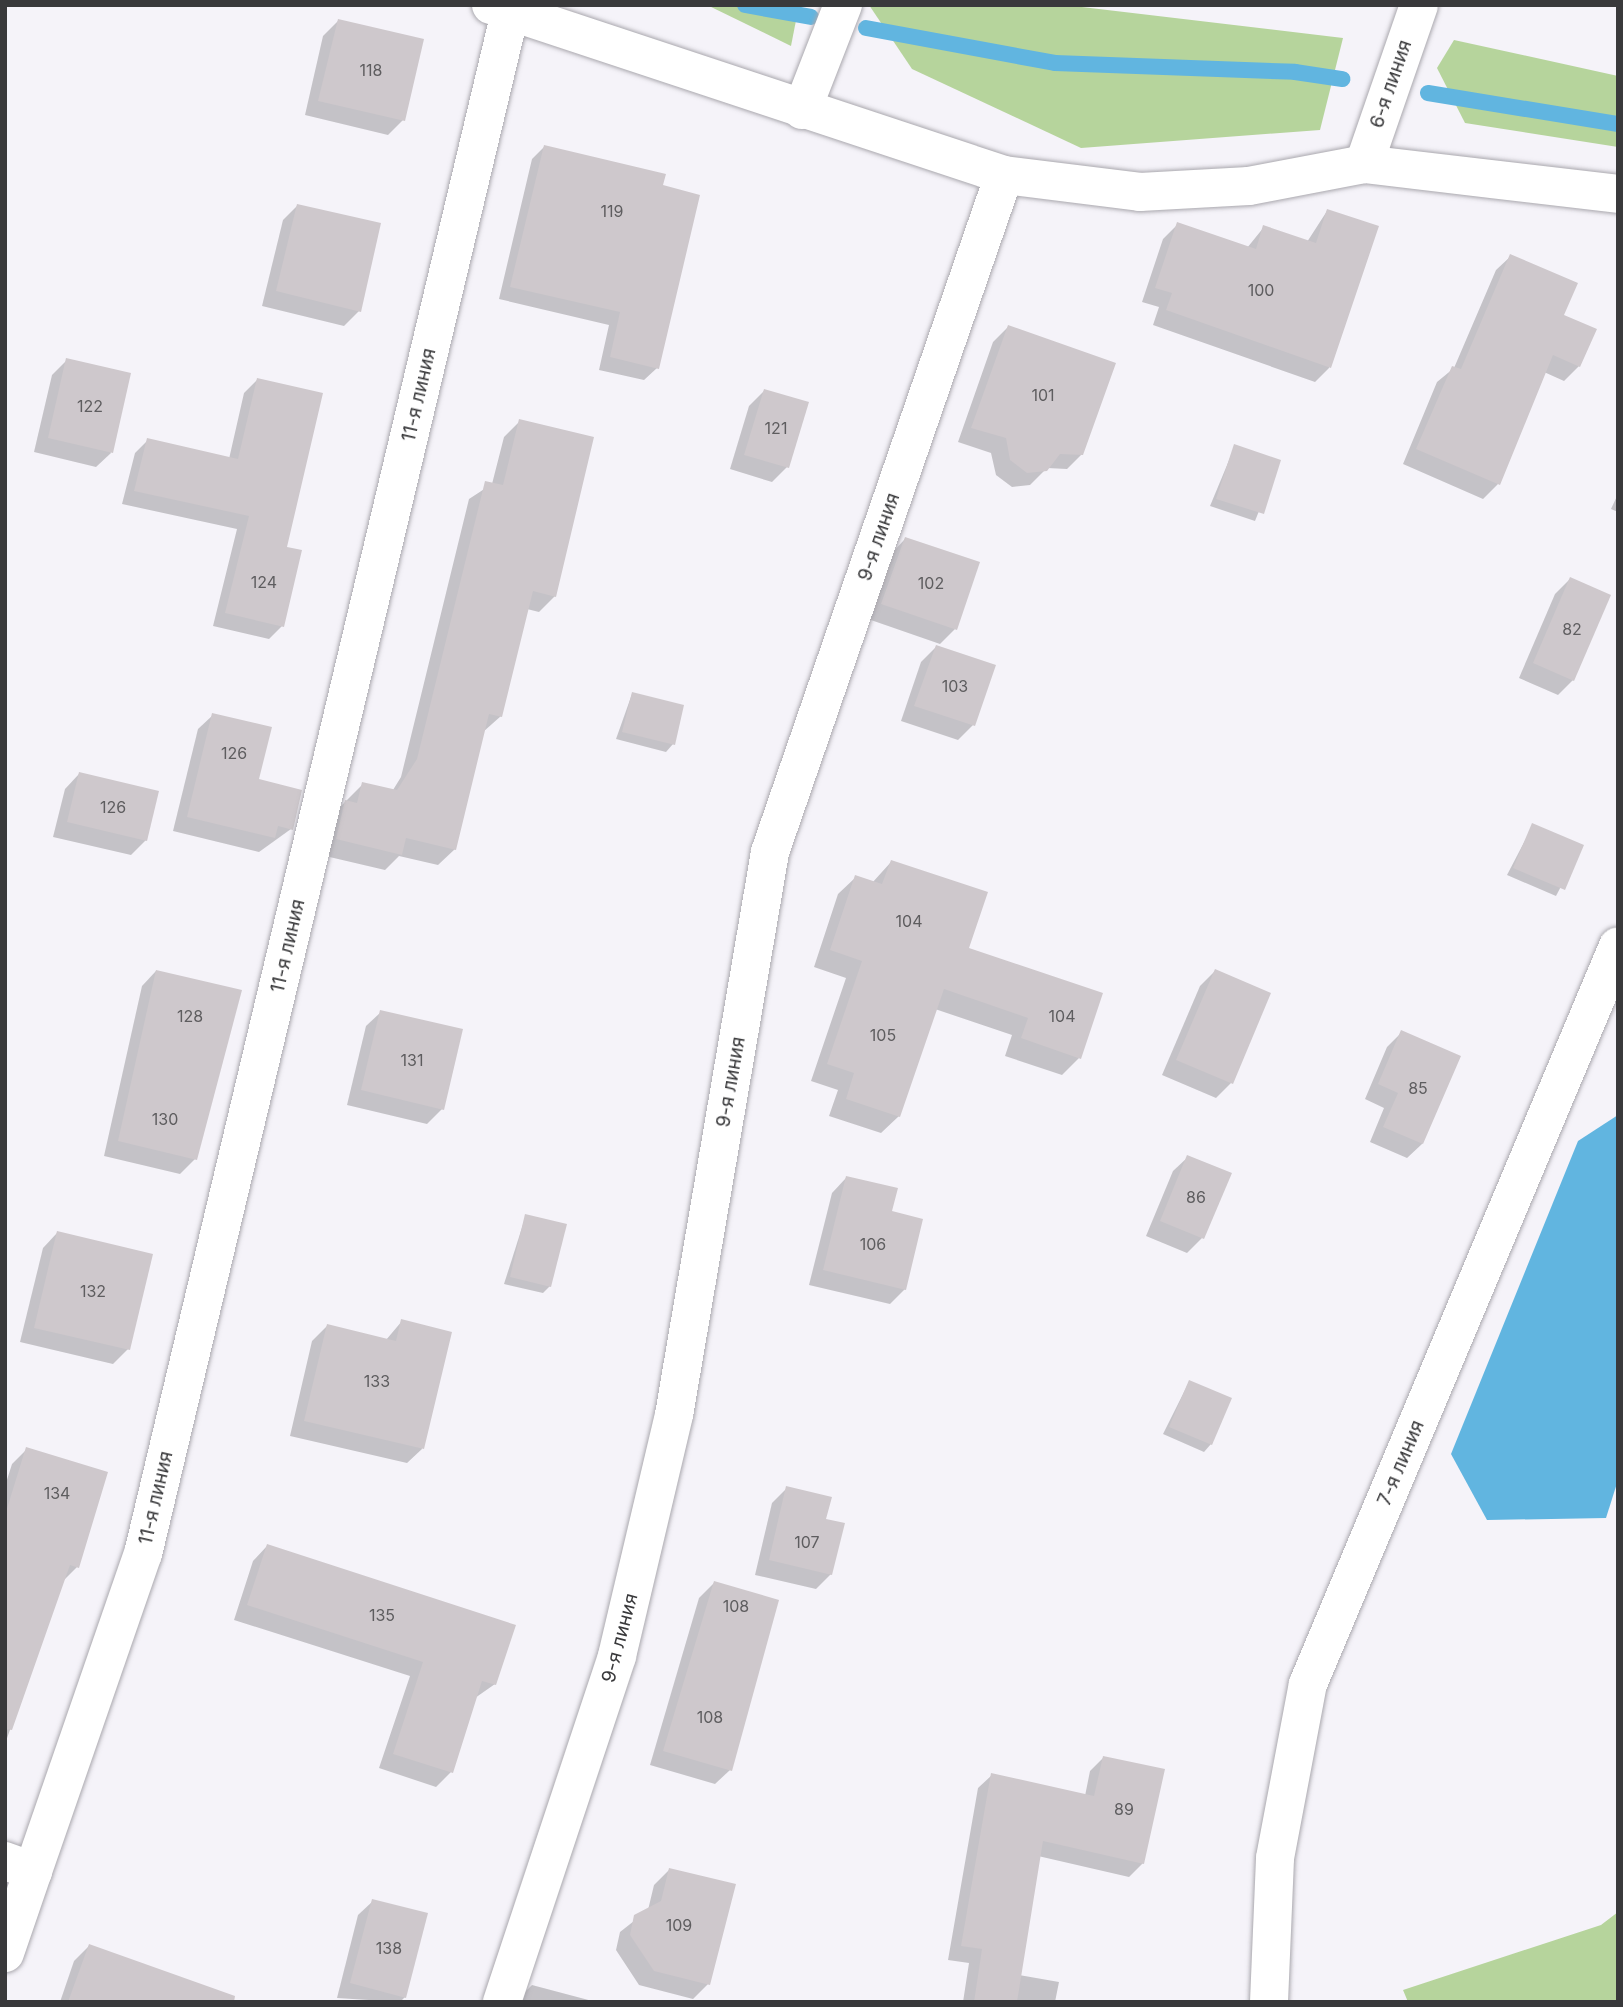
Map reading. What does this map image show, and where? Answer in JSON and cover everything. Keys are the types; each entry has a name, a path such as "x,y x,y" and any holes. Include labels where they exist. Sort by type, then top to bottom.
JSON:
{"street":[{"path":"802,110 844,5"},
{"name":"6-я линия","path":"1364,164 1419,5"},
{"path":"500,8 1004,175 1140,192 1249,186 1364,164 1618,194"},
{"name":"11-я линия","path":"5,1953 19,1866 143,1553 500,8"},
{"name":"9-я линия","path":"502,2002 617,1656 674,1415 770,852 1004,175"},
{"name":"7-я линия","path":"1269,2002 1275,1858 1308,1684 1618,946"}],"green space":[{"path":"707,5 799,5 791,46"},
{"path":"869,5 1065,5 1343,38 1320,130 1081,148 912,69"},
{"path":"1454,40 1618,76 1618,147 1465,123 1437,68"},
{"path":"1618,1912 1618,2002 1408,2002 1403,1990 1601,1925"}],"water":[{"path":"1618,1115 1618,1480 1606,1518 1487,1520 1451,1454 1578,1141"}],"building":[{"path":"338,19 424,39 405,121 318,101"},
{"path":"544,145 666,174 663,185 700,195 659,369 610,357 620,312 510,287"},
{"path":"297,204 381,223 361,312 276,291"},
{"path":"1327,209 1379,226 1331,368 1166,310 1172,293 1155,288 1177,222 1256,249 1263,225 1316,243"},
{"path":"1510,254 1578,283 1564,315 1597,329 1580,367 1553,355 1500,485 1416,449 1452,366 1461,369"},
{"path":"1008,325 1116,363 1083,455 1060,454 1047,471 1027,473 1010,460 1006,438 971,428"},
{"path":"66,358 131,373 113,453 48,438"},
{"path":"257,378 323,393 287,547 302,550 284,627 225,613 249,516 134,491 147,438 238,459"},
{"path":"764,389 809,402 789,468 744,455"},
{"path":"519,419 594,437 556,597 533,591 502,717 489,714 456,850 406,838 402,855 336,839 345,800 357,803 362,782 397,790 417,759 485,481 503,485"},
{"path":"1234,444 1281,460 1264,514 1216,499"},
{"path":"905,537 980,562 957,630 881,604"},
{"path":"1570,577 1611,595 1574,681 1533,663"},
{"path":"936,645 996,665 975,726 914,706"},
{"path":"632,692 684,705 675,745 622,732"},
{"path":"212,713 272,727 259,779 302,790 293,830 278,826 275,838 187,817"},
{"path":"79,772 159,791 147,841 67,822"},
{"path":"1532,823 1584,845 1565,890 1513,868"},
{"path":"891,860 988,892 969,948 1103,993 1081,1059 1021,1038 1028,1018 944,989 900,1117 846,1099 854,1073 827,1064 862,961 830,950 855,875 882,884"},
{"path":"1215,969 1271,993 1233,1084 1176,1060"},
{"path":"156,970 242,990 197,1160 118,1141"},
{"path":"380,1010 463,1029 444,1110 361,1090"},
{"path":"1401,1030 1461,1056 1423,1144 1383,1127 1398,1093 1378,1084"},
{"path":"1187,1155 1232,1173 1204,1239 1160,1221"},
{"path":"846,1176 898,1188 892,1211 923,1219 906,1290 823,1270"},
{"path":"525,1214 567,1224 551,1287 510,1277"},
{"path":"57,1231 153,1254 130,1350 34,1328"},
{"path":"401,1319 452,1332 424,1449 304,1421 327,1324 396,1341"},
{"path":"1189,1380 1232,1398 1212,1445 1169,1427"},
{"path":"26,1447 108,1472 79,1568 70,1565 12,1730 5,1729 5,1515"},
{"path":"786,1486 832,1497 826,1519 845,1523 832,1575 769,1560"},
{"path":"267,1544 516,1625 496,1685 482,1681 453,1773 393,1754 423,1662 247,1605"},
{"path":"714,1581 779,1600 732,1771 663,1751"},
{"path":"1103,1756 1165,1769 1144,1864 1043,1841 1017,2002 974,2002 982,1949 961,1946 991,1773 1094,1796"},
{"path":"669,1868 736,1884 710,1985 654,1971 630,1935 634,1915 661,1901"},
{"path":"372,1899 428,1913 406,1998 350,1983"},
{"path":"89,1944 235,1996 234,2002 68,2002"}],"waterway":[{"path":"745,5 811,17"},
{"path":"866,28 1055,63 1295,72 1342,79"},
{"path":"1428,93 1618,124"}]}
